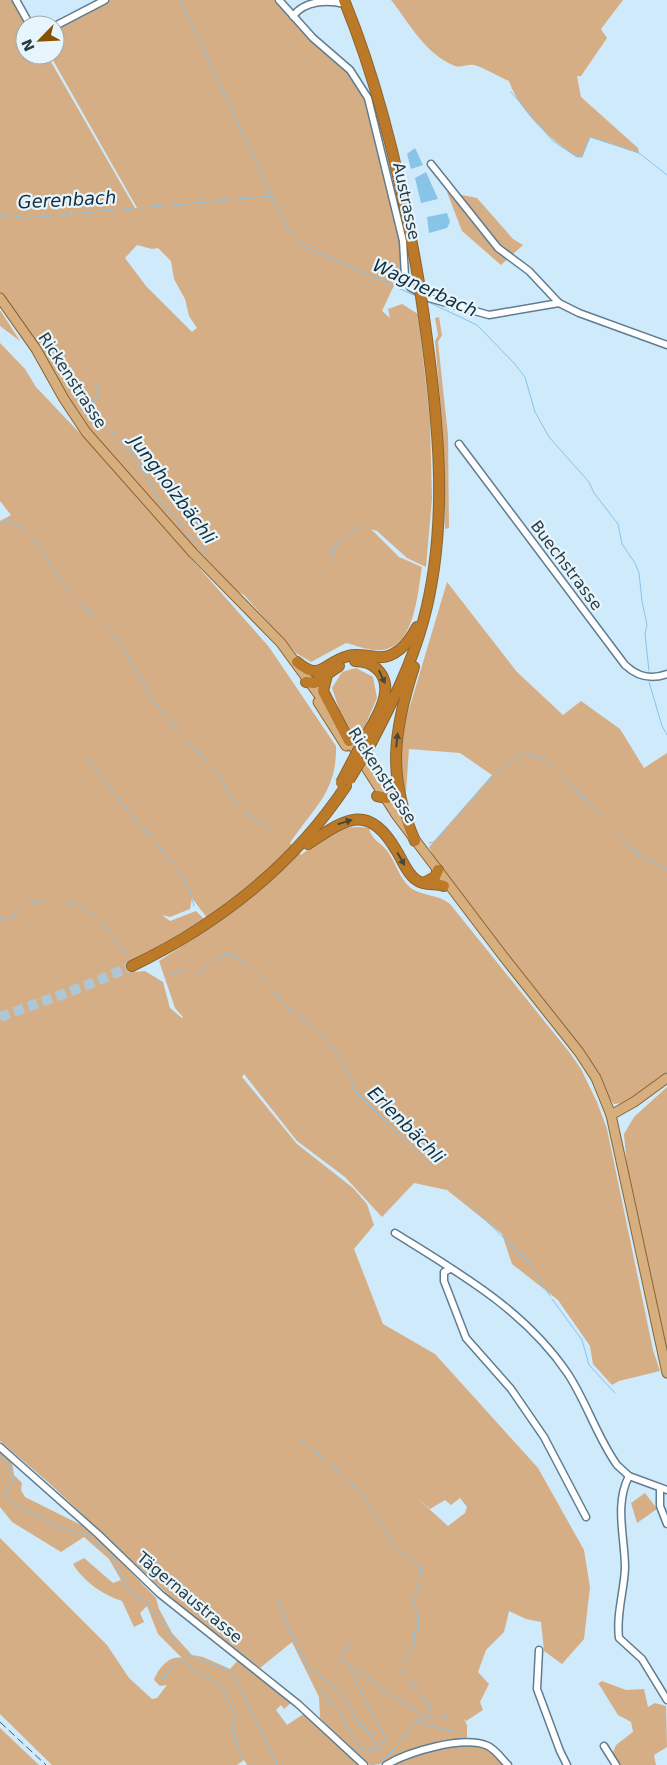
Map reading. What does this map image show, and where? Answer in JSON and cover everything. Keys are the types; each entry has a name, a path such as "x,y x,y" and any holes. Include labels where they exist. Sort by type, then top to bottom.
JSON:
{"highway":[{"path":"132,966 186,938 222,914 273,873 326,815 400,683 423,623 427,606 436,548 438,482 434,403 424,317 401,188 382,114 344,2"},
{"path":"310,684 348,656 380,657 395,653 412,636 427,606"},
{"path":"415,841 402,810 397,789 395,761 398,726 423,635 423,623"},
{"path":"296,662 312,672 327,671 347,663 359,661 373,665 383,677 386,691 366,744"},
{"path":"327,671 323,690 350,741"},
{"path":"380,797 391,796 397,789"},
{"path":"296,850 337,824 354,819 364,820 382,831 409,873 423,883 444,886"},
{"path":"423,883 437,873"}],"main road":[{"name":"Rickenstrasse","path":"0,298 36,349 64,399 86,432 296,662 380,797 590,1068 611,1115 667,1373"},
{"name":"Rickenstrasse","path":"245,607 250,617 310,684 350,741 380,797 415,841 444,886 493,947 503,956"},
{"path":"611,1115 634,1102 667,1078"}],"street":[{"path":"16,0 24,15"},
{"path":"65,21 105,0"},
{"name":"Austrasse","path":"279,0 313,38 350,70 368,98 403,241 405,276 410,287 429,298 489,315 559,303"},
{"path":"293,16 303,7 316,2 331,0 344,2"},
{"name":"Austrasse","path":"431,164 498,248 529,271 559,303 579,313 667,345"},
{"name":"Buechstrasse","path":"458,444 625,666 640,676 648,677 667,674"},
{"path":"395,1233 486,1291 538,1336 575,1384 614,1460 629,1476 664,1489 660,1506 667,1524"},
{"path":"450,1268 444,1272 444,1281 466,1338 512,1389 544,1437 586,1517"},
{"name":"Tägernaustrasse","path":"0,1447 77,1515 160,1594 304,1710 364,1765"},
{"path":"629,1476 621,1500 625,1565 619,1610 619,1638 642,1659 667,1700"},
{"path":"539,1650 537,1689 567,1765"},
{"path":"386,1765 408,1753 467,1743 487,1746 508,1765"},
{"path":"604,1746 616,1765"}],"shaded area":[{"path":"0,0 16,0 24,15 15,15 15,65 53,65 135,208 137,208 56,65 65,65 65,21 108,0 279,0 313,38 338,58 368,98 403,241 405,276 397,279 382,311 390,318 388,309 402,304 418,314 430,419 432,499 426,567 407,558 377,531 371,529 399,557 422,567 411,621 406,633 398,643 387,649 373,650 346,643 311,662 296,653 244,595 230,587 88,429 52,372 40,347 51,332 38,345 0,298","holes":["137,245 152,249 158,248 171,261 174,279 185,299 189,316 197,328 192,332 146,286 125,258"]},
{"path":"391,0 623,0 601,29 607,38 581,76 577,76 581,97 638,148 639,153 590,137 582,157 577,157 557,142 528,114 509,81 478,66 455,66 444,61 419,38"},
{"path":"447,192 477,198 513,239 523,245 501,265 462,231"},
{"path":"0,310 20,341 0,326"},
{"path":"439,317 442,335 438,342 448,435 449,528 445,529 443,432 435,341 438,335 435,318"},
{"path":"0,343 25,369 36,387 91,445 269,647 336,746 335,762 328,788 290,843 301,855 332,833 348,828 369,828 374,839 388,852 409,887 450,904 570,1053 581,1069 597,1102 607,1129 653,1350 660,1371 619,1381 612,1385 593,1364 590,1346 558,1300 512,1264 502,1234 447,1190 414,1183 382,1217 345,1177 297,1141 244,1074 242,1077 297,1144 353,1188 367,1204 374,1225 354,1249 383,1324 435,1354 538,1468 584,1550 590,1587 584,1639 562,1664 544,1651 541,1622 526,1619 509,1611 504,1632 486,1650 478,1672 489,1684 480,1702 483,1710 466,1721 464,1719 467,1725 467,1737 461,1742 487,1746 508,1765 386,1765 408,1752 402,1753 386,1762 370,1765 320,1718 319,1697 292,1642 260,1668 176,1602 49,1483 0,1441 0,521 11,515 0,501","holes":["192,898 213,926 159,961 175,1008 182,1018 170,1008 163,982 145,971 134,972 128,964 204,919 196,911 170,921 162,915 170,917 190,909","417,1498 430,1509 445,1500 451,1505 460,1498 467,1507 465,1513 448,1526"]},
{"path":"447,582 517,672 563,715 581,701 620,729 644,768 667,753 667,1072 624,1103 614,1104 607,1096 438,866 429,847 492,775 460,753 409,749 406,792 401,792 400,748 404,726"},
{"path":"356,668 373,677 377,698 360,737 353,737 340,712 332,688 342,672"},
{"path":"667,1087 667,1370 628,1178 624,1134 634,1117"},
{"path":"0,1452 12,1462 14,1475 22,1483 21,1490 25,1497 87,1528 156,1598 159,1609 172,1633 192,1655 203,1657 230,1669 240,1658 292,1702 284,1709 281,1705 276,1710 287,1725 305,1713 360,1765 247,1765 244,1760 237,1765 52,1765 0,1714 0,1538 107,1645 129,1678 152,1699 157,1698 167,1685 160,1686 154,1680 158,1671 168,1661 182,1658 158,1634 147,1606 140,1613 144,1622 134,1627 122,1601 94,1587 77,1570 73,1564 84,1558 113,1583 121,1580 109,1559 84,1537 61,1552 12,1522 0,1507"},
{"path":"645,1493 657,1509 637,1523 631,1503"},
{"path":"602,1681 626,1690 644,1689 648,1707 655,1703 666,1706 667,1747 654,1755 656,1765 619,1765 613,1753 616,1745 633,1732 631,1722 618,1715 598,1684"},
{"path":"0,1728 39,1765 0,1765"}],"water":[{"path":"415,148 423,165 411,169 407,154"},
{"path":"426,172 438,199 421,203 415,178"},
{"path":"447,213 450,222 447,228 429,233 427,217"}],"waterway":[{"name":"Wagnerbach","path":"180,0 286,226 305,247 416,296"},
{"path":"511,92 553,141 577,157 582,157 590,137 639,153 667,175"},
{"name":"Gerenbach","path":"141,208 272,196"},
{"name":"Gerenbach","path":"0,214 29,218 134,208"},
{"name":"Wagnerbach","path":"426,301 477,325 513,362 525,377 535,412 549,437 589,482 594,493 618,524 622,544 635,563 639,573 647,625 645,634 649,671"},
{"name":"Jungholzbächli","path":"99,382 93,409 115,435"},
{"name":"Jungholzbächli","path":"117,438 132,454 164,505 208,557"},
{"path":"3,522 13,523 22,528 39,545 69,592 104,624 116,638 156,704 218,774 239,808 269,828"},
{"path":"336,563 332,554 333,548 349,533 362,526"},
{"name":"Wagnerbach","path":"649,682 662,726 667,735"},
{"path":"429,843 434,842 489,780 523,753 543,759 553,766 639,855 667,869"},
{"path":"86,757 172,862 185,882 194,906"},
{"path":"29,901 36,903 44,901"},
{"path":"61,901 73,903 91,913 129,956"},
{"path":"0,919 12,917 24,906"},
{"name":"Erlenbächli","path":"200,973 214,960 228,954 247,964 290,1010 321,1035 334,1050 344,1066 356,1092 528,1262 550,1296"},
{"path":"170,975 184,969 189,970"},
{"name":"Erlenbächli","path":"552,1299 582,1340 589,1365 615,1393"},
{"path":"301,1439 361,1492 395,1547 421,1567 419,1584 413,1605 418,1615 419,1626 415,1630 414,1644 403,1661"},
{"path":"0,1455 10,1468 13,1481 5,1495 11,1502 60,1528 86,1534 113,1557 123,1580 133,1594 146,1602 165,1626 177,1646 186,1655 228,1670 234,1675 277,1765"},
{"path":"278,1599 288,1627 308,1668 338,1689 345,1697 358,1722 370,1734 377,1747 375,1751 369,1751 367,1747 360,1752"},
{"path":"341,1655 352,1641"},
{"path":"162,1679 186,1656"},
{"path":"338,1658 419,1713"},
{"path":"182,1661 223,1688 235,1716 232,1729 242,1759"},
{"path":"351,1673 386,1739 377,1749 385,1759 431,1706 401,1671"},
{"path":"321,1688 327,1699 339,1710 343,1721 361,1749"},
{"path":"423,1716 438,1718 449,1716"},
{"path":"418,1723 452,1731"}],"tunnel":[{"path":"0,1017 85,986 132,966"}],"railway":[{"path":"0,1722 46,1765"}]}
